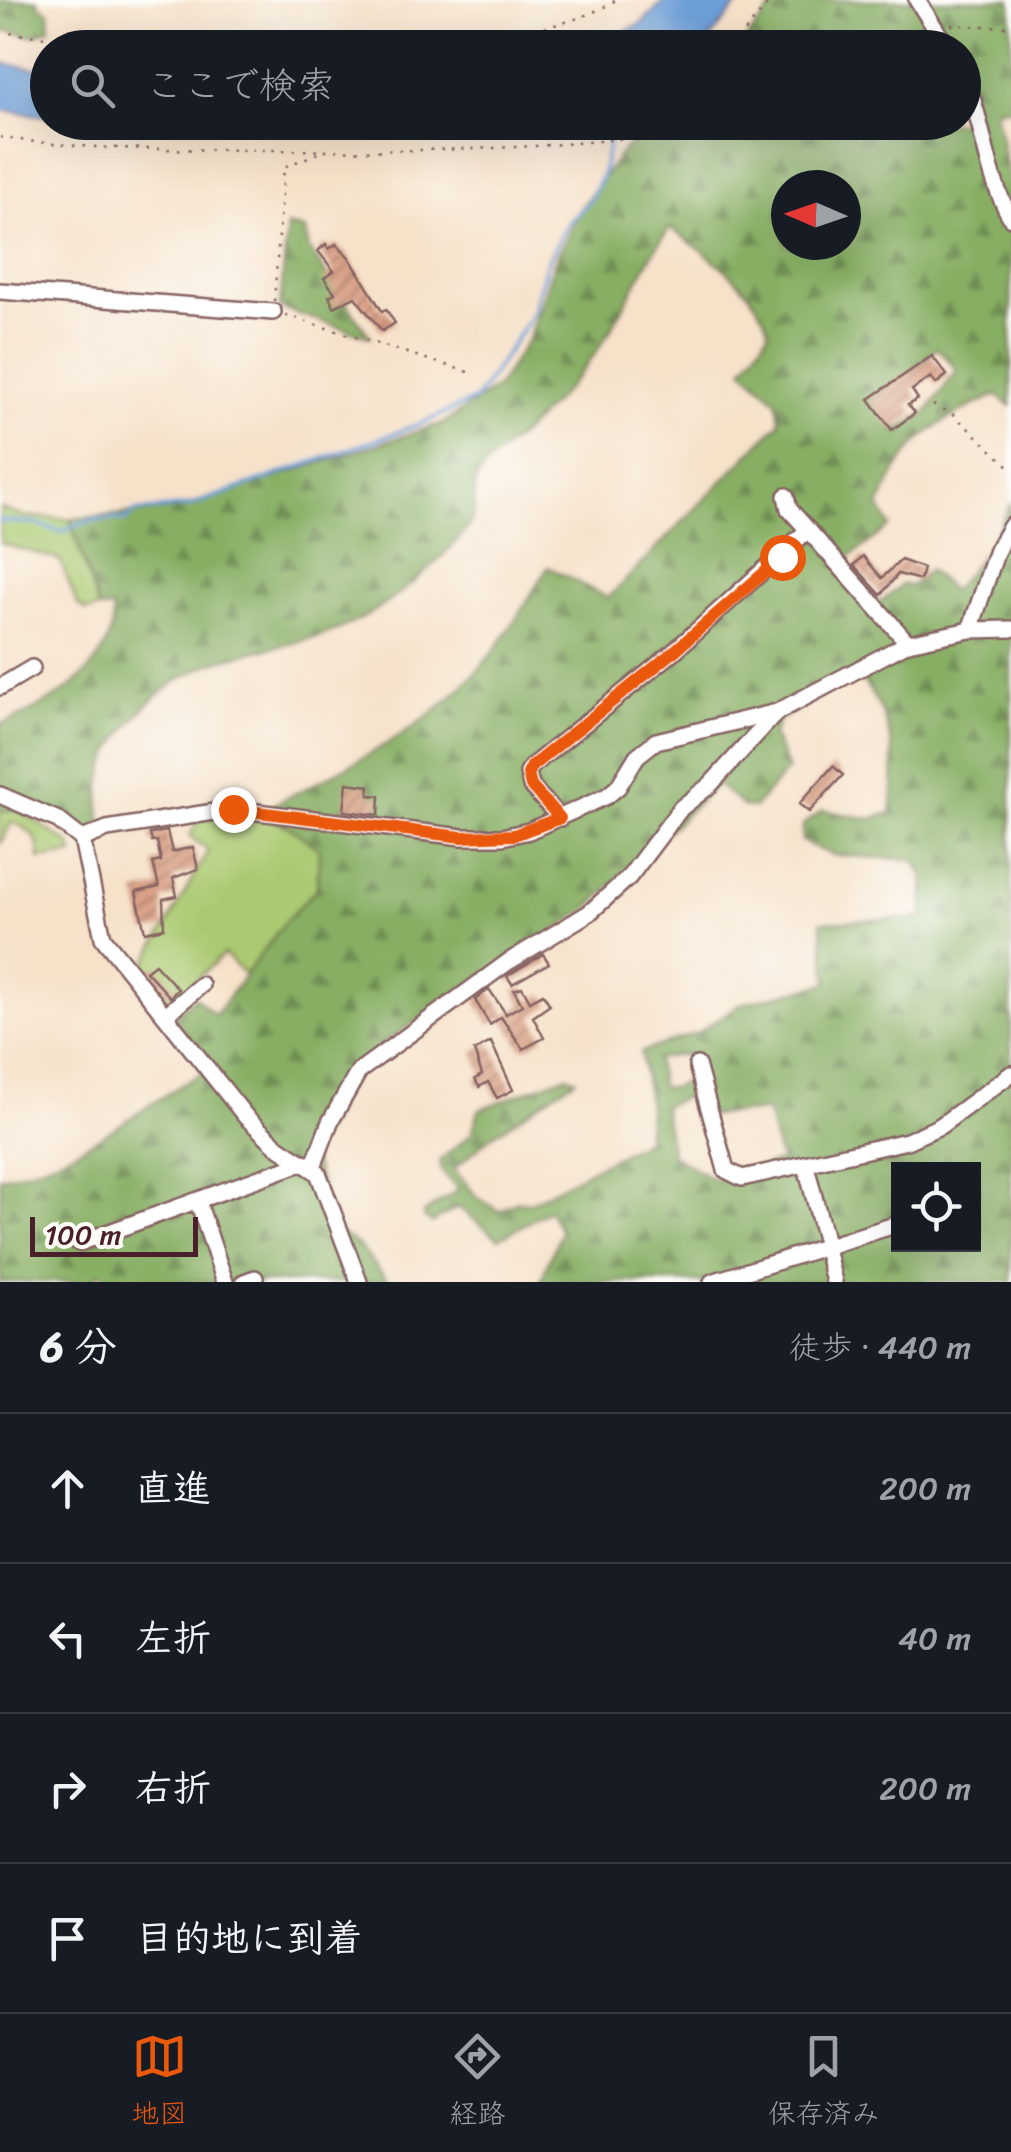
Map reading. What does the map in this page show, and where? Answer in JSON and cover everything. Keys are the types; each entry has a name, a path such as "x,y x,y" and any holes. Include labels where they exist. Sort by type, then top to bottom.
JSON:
{"street":[{"path":"917,0 938,30"},
{"path":"981,127 1011,218"},
{"path":"0,291 273,312"},
{"path":"786,496 789,508 908,643"},
{"path":"970,630 998,550 1011,526"},
{"path":"560,818 531,786 528,774 532,766 671,654 808,530"},
{"path":"82,839 106,829 233,809 462,837 514,835 560,818 618,786 636,756 656,741 777,712 908,643 970,630 1011,629"},
{"path":"0,687 32,668"},
{"path":"79,1243 308,1164 359,1071 400,1037 461,1001 508,962 589,913 629,877 682,808 777,712"},
{"path":"0,795 58,820 82,839 103,938 246,1117 277,1146 308,1164 343,1233 359,1282"},
{"path":"166,1015 200,985"},
{"path":"698,1066 732,1176 806,1166 907,1141 940,1126 1011,1074"},
{"path":"806,1166 834,1282"},
{"path":"198,1202 226,1282"},
{"path":"712,1282 891,1226"}],"path":[{"path":"536,30 564,26 616,0"},
{"path":"747,30 771,0"},
{"path":"935,24 1011,27"},
{"path":"0,32 30,35"},
{"path":"0,137 30,140"},
{"path":"32,140 116,148 324,151 570,145 611,140"},
{"path":"324,151 284,167 273,312 468,372"},
{"path":"933,405 954,414 1011,468"}],"green space":[{"path":"0,0 38,0 39,6 49,11 48,30 30,30 30,35 0,30"},
{"path":"779,0 1011,0 1011,108 995,109 1011,189 1011,406 996,395 953,416 923,437 900,464 879,506 890,526 844,562 880,603 902,584 911,586 929,570 952,591 989,547 1011,503 1011,1282 540,1282 561,1232 549,1210 499,1239 458,1207 432,1223 424,1217 424,1213 458,1190 441,1170 440,1160 472,1133 479,1110 567,1075 576,1079 490,1137 454,1169 477,1197 499,1211 517,1201 529,1203 646,1140 649,1108 641,1052 699,1032 740,1004 828,983 821,922 923,918 924,878 915,860 832,855 802,841 803,825 823,810 871,819 891,813 893,757 886,723 858,675 779,720 773,736 788,769 754,808 744,807 717,784 585,911 386,1041 357,1068 311,1155 335,1229 358,1245 389,1282 114,1282 99,1273 90,1282 0,1282 0,1177 30,1170 85,1146 212,1067 173,1017 195,997 215,1015 284,923 317,888 319,849 277,818 257,813 364,757 440,707 487,660 548,567 608,598 780,422 777,401 743,369 769,332 754,300 742,286 670,228 584,368 481,472 472,518 454,544 386,603 342,628 214,663 183,677 153,699 124,732 106,765 100,800 102,825 83,833 17,809 0,811 0,725 39,707 76,682 103,650 111,631 113,609 99,609 70,519 176,509 444,423 498,386 529,338 554,264 578,212 634,140 981,140 981,30 753,30","holes":["937,348 957,370 927,412 895,431 874,401","686,1054 686,1081 672,1088 661,1087 656,1059","690,1095 699,1116 767,1111 780,1161 715,1180 672,1155 663,1106"]},
{"path":"287,226 305,230 309,249 370,337 280,308"},
{"path":"0,508 22,516 70,519 99,609 86,611 77,604 60,560 0,543"},
{"path":"17,809 70,844 73,854 39,859 33,836 12,822 0,845 0,811"},
{"path":"222,815 275,821 307,839 319,849 317,888 284,923 247,976 224,954 169,1005 142,970 208,851 190,836 198,820"}],"water":[{"path":"665,0 742,0 717,30 628,30 641,24"},
{"path":"0,63 30,67 30,114 0,110"}],"building":[{"path":"326,244 329,249 336,244 349,257 382,311 386,309 395,323 382,331 355,297 334,307 329,296 335,293 324,278 334,271 318,251"},
{"path":"932,356 947,375 936,384 931,377 912,390 918,399 908,405 915,413 892,430 869,399"},
{"path":"863,556 882,578 901,560 923,568 920,580 898,574 881,595 854,565"},
{"path":"833,766 843,775 809,812 799,804"},
{"path":"347,783 370,786 369,795 380,796 379,815 344,811"},
{"path":"167,831 172,852 193,847 198,869 173,878 177,896 163,899 164,928 145,932 136,892 159,887 153,863 161,861 157,841 152,842 150,834"},
{"path":"543,954 549,963 512,984 507,976"},
{"path":"155,964 178,989 170,997 146,971"},
{"path":"522,987 530,1001 543,994 550,1005 533,1017 544,1038 523,1049 501,1017 490,1025 475,1000 489,989 506,1014 522,1005 514,990"},
{"path":"491,1042 513,1090 497,1098 488,1082 479,1087 475,1079 482,1075 474,1051"}],"waterway":[{"path":"0,521 33,523 62,532 92,520 126,520 134,512 189,506 418,425 476,399 532,315 547,263 568,223 589,201 602,176 609,140"}],"route":[{"path":"233,809 462,837 514,835 560,818 531,786 528,774 532,766 671,654 782,557"}]}
